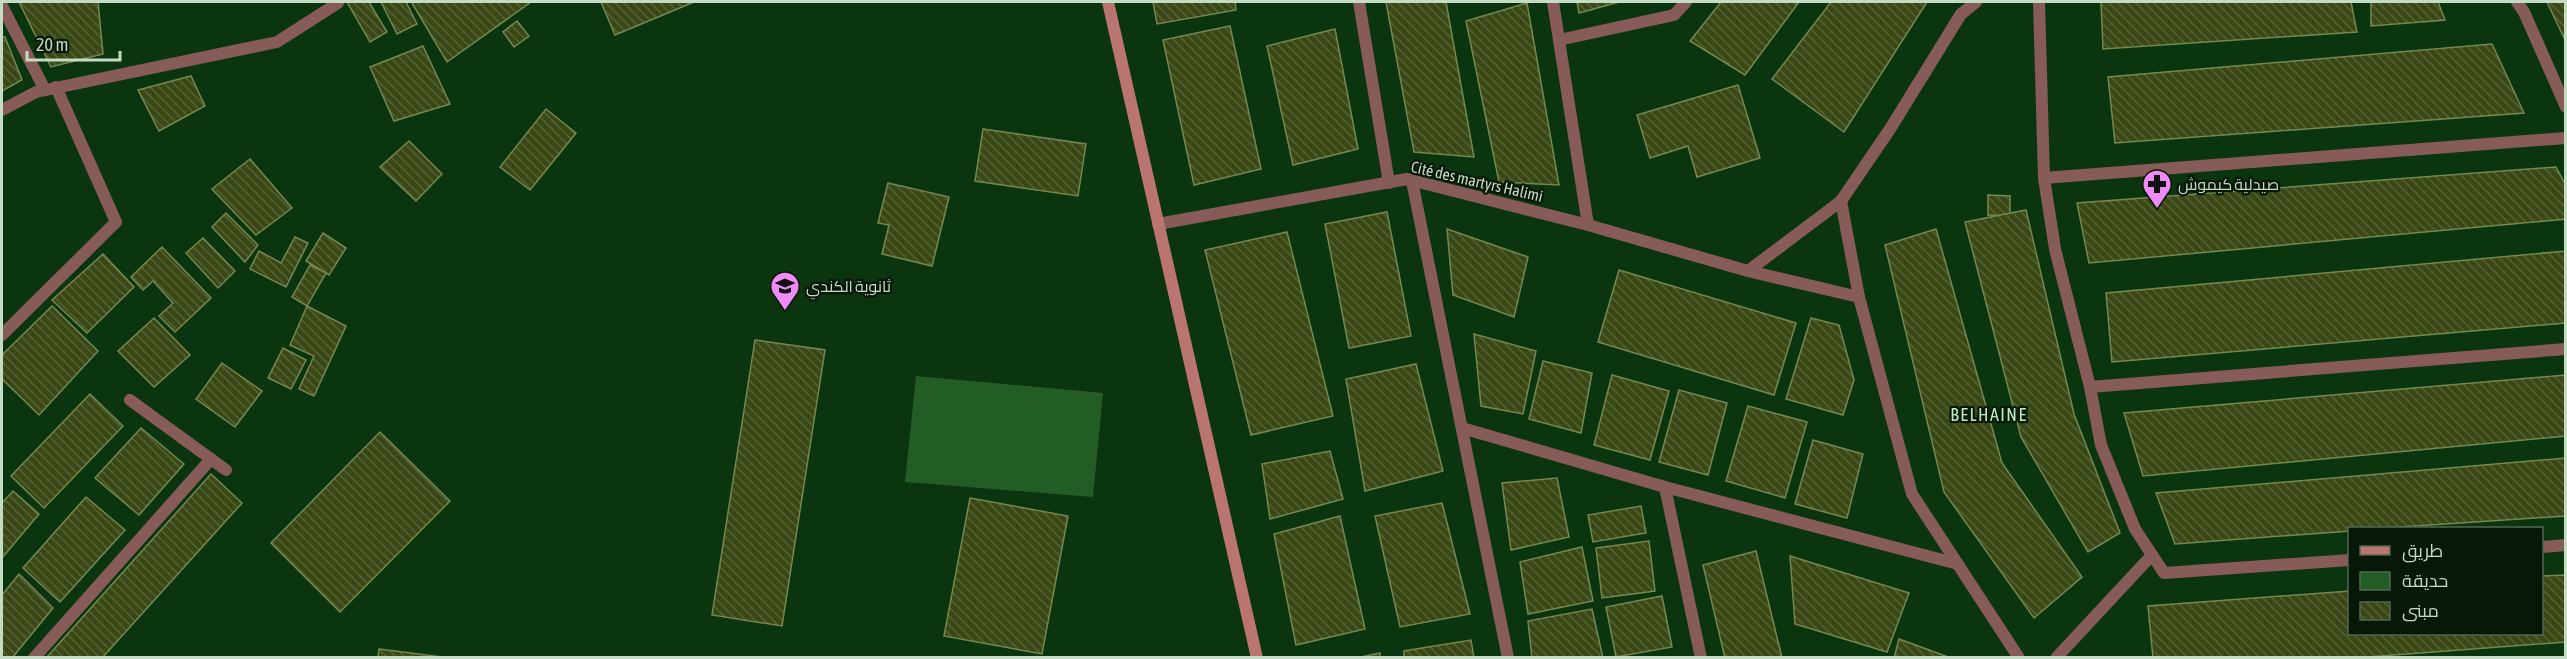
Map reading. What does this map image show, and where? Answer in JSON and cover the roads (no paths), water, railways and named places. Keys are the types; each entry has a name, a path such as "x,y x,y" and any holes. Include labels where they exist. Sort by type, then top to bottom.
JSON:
{"main road":[{"path":"1108,2 1257,657"}],"street":[{"path":"1359,2 1389,183"},
{"path":"1553,2 1588,225"},
{"path":"1559,40 1674,15 1686,2"},
{"path":"1748,271 1841,201 1890,129 1961,14 1976,2"},
{"path":"2039,2 2044,178 2055,249 2090,387 2101,445 2135,529 2164,573 2348,560"},
{"path":"2517,2 2524,12 2565,107"},
{"path":"2,110 36,92 277,42 338,3"},
{"path":"2,6 50,89 116,222 2,335"},
{"path":"2044,178 2565,138"},
{"name":"Cité des martyrs Halimi","path":"1158,224 1407,179 1588,225 1748,271 1859,297"},
{"path":"1412,181 1508,657"},
{"path":"1841,201 1859,297 1912,494 2019,657"},
{"path":"2090,387 2565,349"},
{"path":"130,400 226,471"},
{"path":"1462,428 1665,486 1958,564"},
{"path":"34,657 211,459"},
{"path":"1665,486 1701,657"},
{"path":"2543,547 2565,545"},
{"path":"2056,657 2152,555"}],"place":[{"name":"صيدلية كيموش","path":"2157,210"},
{"name":"ثانوية الكندي","path":"785,312"}],"district":[{"name":"BELHAINE","path":"1989,414"}]}
